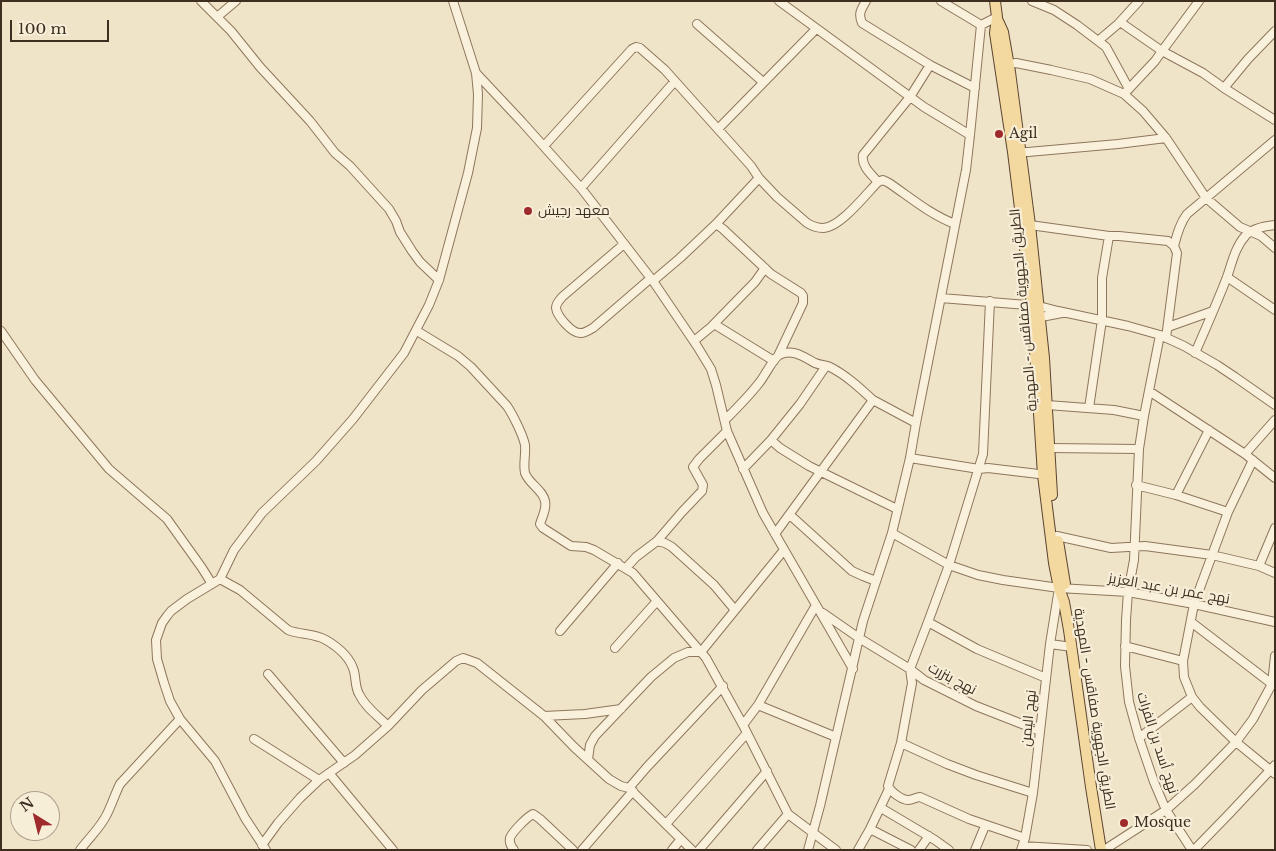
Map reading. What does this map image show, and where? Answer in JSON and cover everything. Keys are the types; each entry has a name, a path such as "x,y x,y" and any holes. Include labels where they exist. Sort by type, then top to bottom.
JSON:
{"main road":[{"name":"الطريق الجهوية صفاقس - المهدية","path":"995,1 997,17 1003,32 1004,64 1030,225 1054,563 1062,588"},
{"name":"الطريق الجهوية صفاقس - المهدية","path":"1017,152 1036,305"},
{"name":"الطريق الجهوية صفاقس - المهدية","path":"1036,318 1047,406 1049,448 1047,475 1091,787 1103,850"}],"street":[{"path":"201,1 231,31 335,153 350,166 389,209 412,251 420,262 439,280"},
{"path":"217,17 236,1"},
{"path":"453,1 476,74 478,94 477,128 468,174 439,280 429,305 404,353 353,419 316,461 262,513 234,550 220,579 171,611 162,623 156,640 157,659 170,701 180,719 214,761 245,818 264,847 288,811 319,780 355,755 388,726 422,690 456,661 464,658 477,662 544,716 561,735 616,784 631,789 692,850"},
{"path":"778,1 924,107 970,135"},
{"path":"866,1 859,16 862,23 930,65 975,88"},
{"path":"941,1 980,25"},
{"path":"1032,1 1054,10 1106,47 1127,91 1166,138 1206,198 1240,227 1261,236 1275,248"},
{"path":"1098,41 1120,22 1139,1"},
{"path":"1127,91 1162,51 1198,1"},
{"path":"980,25 997,17"},
{"path":"1120,22 1162,51 1203,73 1275,120"},
{"path":"697,24 763,82"},
{"path":"808,850 859,638 892,532 910,458 966,170 980,25"},
{"path":"718,129 816,29"},
{"path":"1224,88 1275,31"},
{"path":"544,146 632,49 636,47 640,48 675,81 751,166 759,178 777,197 807,223 822,228 829,227 841,220 878,182 883,180 889,182 941,219 955,224"},
{"path":"1004,64 1016,63 1051,70 1127,91"},
{"path":"878,182 864,165 862,160 863,154 910,97 930,65"},
{"path":"476,74 581,188 652,280 694,341 711,369 728,431 763,513 853,669"},
{"path":"581,188 675,81"},
{"path":"1017,152 1166,138"},
{"path":"1030,225 1108,236 1168,241 1174,246 1187,214 1275,140"},
{"path":"624,244 556,304 556,310 562,320 575,332 580,334 593,328 680,258 716,224 759,178"},
{"path":"716,224 771,274 801,292 804,296 803,304 776,359 740,406 725,420"},
{"path":"1195,353 1237,248 1250,232 1274,224"},
{"path":"1089,408 1102,320 1102,278 1108,236"},
{"name":"نهج أسد بن الفرات","path":"1174,246 1177,253 1168,327 1163,337 1144,416 1139,449 1134,560 1128,592 1125,646 1126,679 1128,702 1154,782 1166,810 1193,850"},
{"path":"694,341 714,324 755,282 765,268"},
{"path":"1227,277 1275,310"},
{"path":"941,298 1036,305 1064,313 1102,320 1163,337 1184,346 1236,377 1275,405"},
{"path":"858,850 889,789 901,743 912,683 910,670 948,565 983,454 990,301"},
{"path":"1168,327 1213,311"},
{"path":"1036,318 1064,313"},
{"path":"714,324 776,359"},
{"path":"1,331 35,380 109,469 167,519 212,584"},
{"path":"417,331 458,356 507,406 525,444 524,468 526,474 545,502 541,523 543,528 570,546 586,547 594,550 634,573 706,658 748,733 788,814 836,850"},
{"path":"776,359 787,352 793,352 817,364 830,367 873,400 916,424"},
{"path":"743,469 771,440 800,404 826,366"},
{"path":"1150,392 1245,454 1275,478"},
{"path":"775,534 873,400"},
{"path":"1047,406 1114,410 1144,416"},
{"path":"1245,454 1275,420"},
{"path":"1176,495 1209,430"},
{"path":"626,568 636,557 657,541 698,497 703,485 693,467 728,431"},
{"path":"771,440 794,458 897,509"},
{"path":"1049,448 1139,449"},
{"path":"910,458 1047,475"},
{"path":"1193,850 1273,770 1236,742 1200,707 1192,697 1184,677 1183,661 1194,604 1228,512 1253,460"},
{"path":"1136,485 1176,495 1228,512"},
{"path":"790,515 852,571 876,581"},
{"path":"1259,566 1275,528"},
{"name":"نهج عمر بن عبد العزيز","path":"892,532 948,565 978,575 1062,588 1128,592 1275,622"},
{"path":"1057,536 1111,548 1145,546 1212,555 1259,566 1275,573"},
{"path":"657,541 665,542 714,585 735,610"},
{"path":"701,652 784,550"},
{"path":"560,631 618,563"},
{"path":"220,579 240,590 288,630 294,633 324,638 339,649 351,664 354,671 356,688 364,702 388,726"},
{"name":"نهج اليمن","path":"1022,848 1032,792 1053,623 1062,588"},
{"path":"615,648 657,601"},
{"path":"743,725 758,705 818,608"},
{"name":"نهج بنزرت","path":"818,608 859,638 924,680 976,706 1040,731"},
{"path":"928,622 977,649 1046,678"},
{"path":"1053,623 1068,622"},
{"path":"1191,622 1273,684"},
{"path":"1050,644 1072,647"},
{"path":"1125,646 1183,661"},
{"path":"588,759 593,738 651,678 674,658 688,652 701,652"},
{"path":"1103,850 1166,810 1195,784 1236,742 1253,719 1273,684 1275,656"},
{"path":"268,674 344,763"},
{"path":"582,850 647,767 723,686"},
{"path":"1139,738 1192,697"},
{"path":"758,705 836,737"},
{"path":"544,716 585,714 621,709"},
{"path":"80,850 107,814 120,784 180,719"},
{"path":"666,824 748,733"},
{"path":"254,739 319,780"},
{"path":"901,743 976,775 1032,792"},
{"path":"699,850 767,771"},
{"path":"329,773 393,850"},
{"path":"889,789 906,800 920,797 985,826 1025,838"},
{"path":"880,808 949,850"},
{"path":"514,850 510,843 511,836 533,814 573,850"},
{"path":"757,850 788,814"},
{"path":"975,850 985,826"},
{"path":"870,829 911,850"},
{"path":"919,850 928,836"},
{"path":"672,850 681,839"},
{"path":"1022,848 1087,850"}],"place":[{"name":"Agil","path":"999,134"},
{"name":"معهد رجيش","path":"528,211"},
{"name":"Mosque","path":"1124,823"}]}
